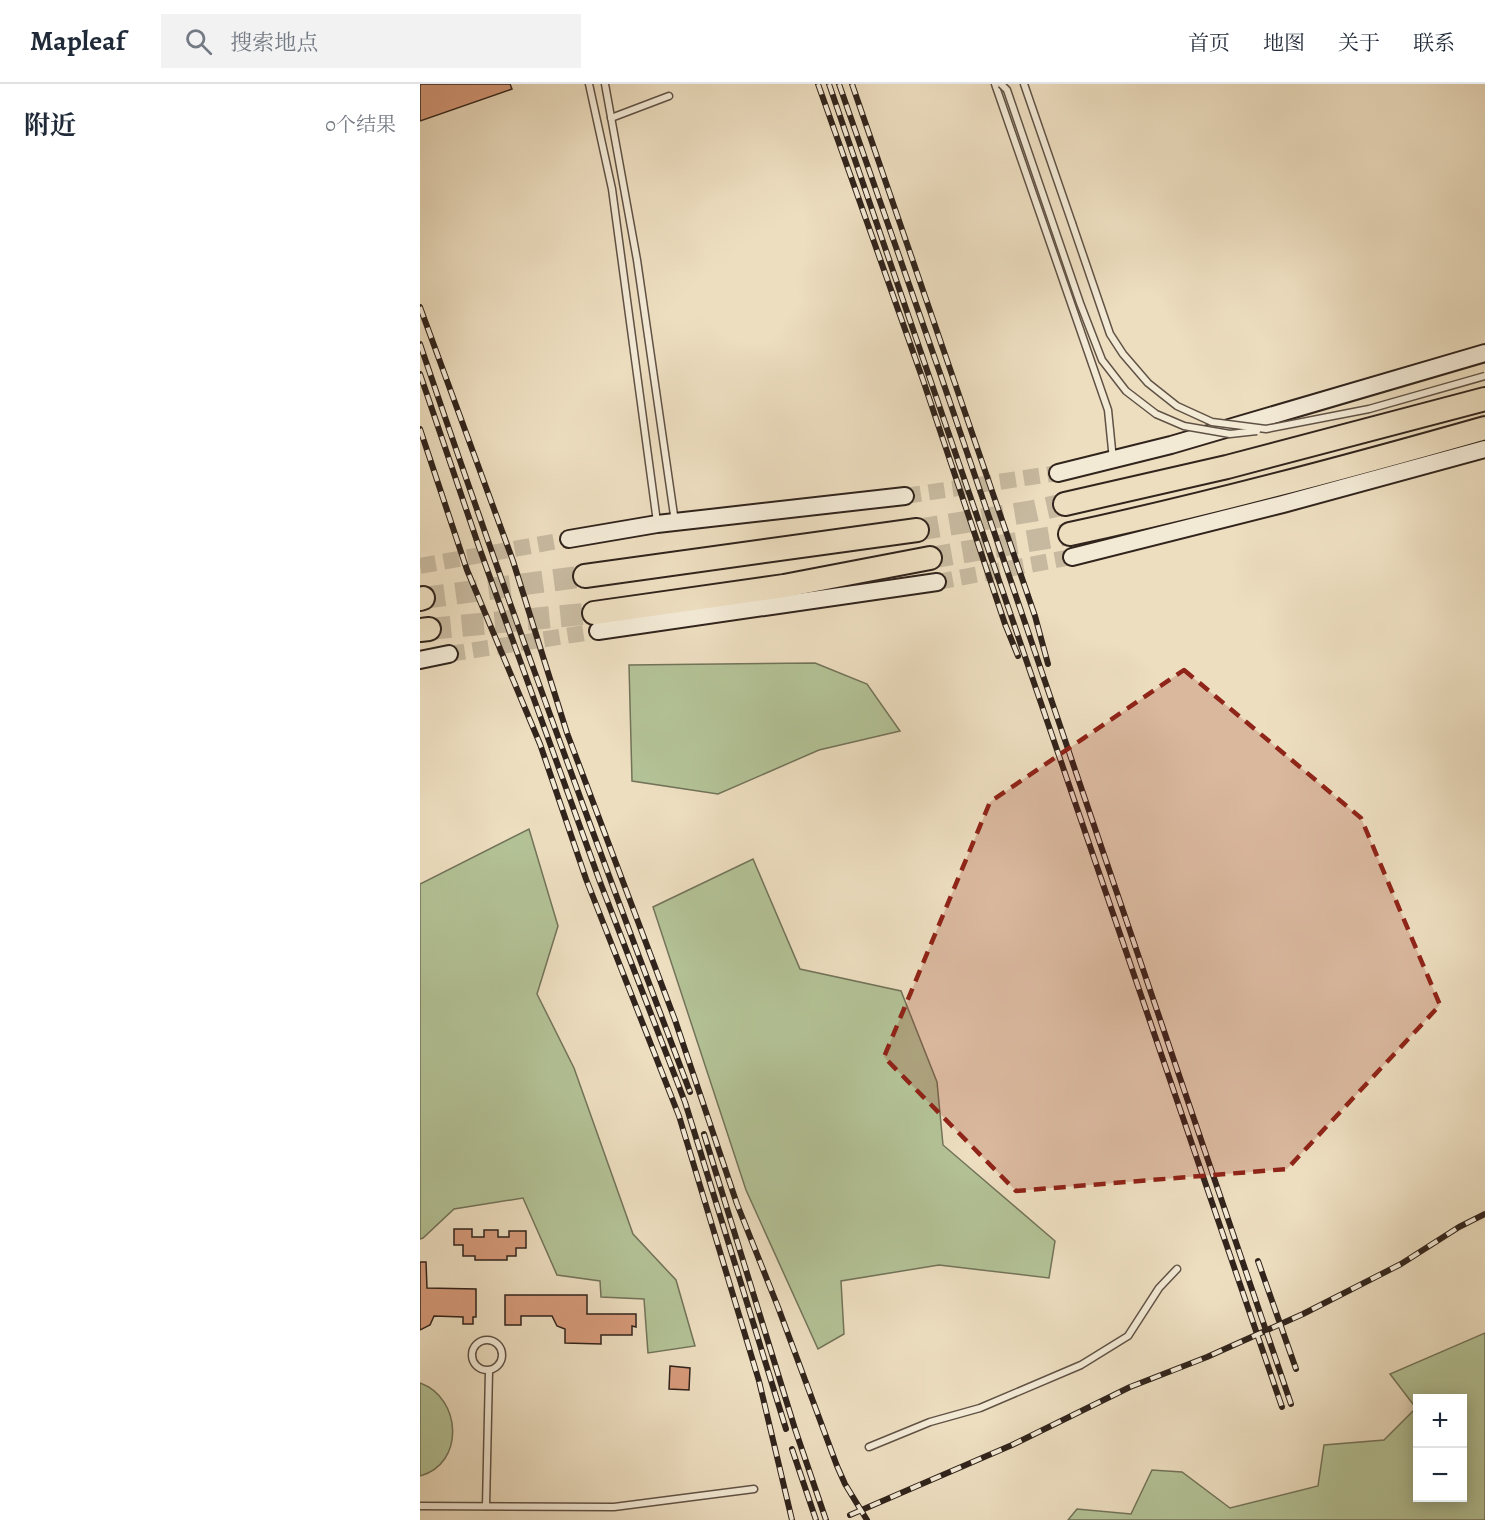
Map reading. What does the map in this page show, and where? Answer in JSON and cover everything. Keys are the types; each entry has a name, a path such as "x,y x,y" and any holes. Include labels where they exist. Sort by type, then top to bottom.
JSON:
{"highway":[{"path":"1065,504 1227,467 1485,399"},
{"path":"1070,534 1180,509 1485,428"},
{"path":"585,576 917,530"},
{"path":"596,622 930,558"}],"main road":[{"path":"1058,473 1171,445 1485,353"},
{"path":"1072,556 1283,504 1485,449"},
{"path":"569,539 657,524 905,496"},
{"path":"596,622 937,582"},
{"path":"420,660 449,654"}],"lane":[{"path":"589,84 612,189 657,524"},
{"path":"605,84 637,260 675,522"},
{"path":"995,84 1107,410 1113,460"},
{"path":"1001,84 1007,90 1090,332 1102,360 1126,391 1156,414 1184,426 1230,434 1369,409 1485,376"},
{"path":"1023,84 1110,334 1123,354 1148,383 1177,406 1212,422 1266,429"},
{"path":"611,118 669,96"},
{"path":"869,1447 930,1422 980,1408 1081,1365 1128,1336 1159,1288 1177,1269"},
{"path":"486,1340 496,1343 502,1352 498,1366 489,1371 475,1366 472,1357 474,1347 486,1340"},
{"path":"486,1506 489,1371"},
{"path":"420,1506 614,1507 754,1489"}],"highlighted area":[{"path":"1184,670 1361,818 1440,1005 1287,1169 1016,1191 884,1057 990,802"}],"green space":[{"path":"815,663 867,684 900,731 819,750 718,794 632,781 629,665"},
{"path":"529,829 558,926 537,994 574,1068 633,1234 676,1280 695,1346 648,1353 644,1299 601,1297 600,1281 557,1275 523,1198 454,1209 420,1239 420,884"},
{"path":"753,859 800,969 901,991 937,1082 943,1145 1055,1241 1049,1278 939,1265 841,1281 844,1334 818,1349 746,1190 653,907"},
{"path":"1485,1333 1485,1520 1068,1520 1077,1509 1131,1514 1152,1470 1182,1472 1230,1508 1318,1486 1324,1445 1384,1440 1413,1411 1413,1502 1467,1502 1467,1394 1413,1394 1413,1404 1390,1374"},
{"path":"420,1383 434,1391 444,1402 453,1431 451,1445 445,1459 435,1469 420,1476"}],"building":[{"path":"420,84 510,84 512,89 420,121"},
{"path":"454,1229 472,1229 472,1237 484,1237 484,1230 498,1230 498,1237 509,1237 509,1231 526,1231 526,1248 516,1248 516,1256 507,1256 507,1260 475,1260 475,1256 463,1256 463,1245 454,1245"},
{"path":"420,1262 426,1262 427,1288 476,1289 476,1317 473,1317 473,1324 463,1324 463,1317 434,1316 430,1325 420,1330"},
{"path":"505,1295 587,1295 587,1314 636,1314 636,1327 632,1326 632,1335 601,1335 601,1344 565,1343 565,1329 557,1326 552,1316 521,1316 521,1325 505,1325"},
{"path":"670,1366 690,1368 689,1390 669,1389"}],"tunnel":[{"path":"905,496 1058,473"},
{"path":"917,530 1065,504"},
{"path":"930,558 1070,534"},
{"path":"420,566 569,539"},
{"path":"937,582 1072,557"},
{"path":"423,598 585,576"},
{"path":"429,629 594,613"},
{"path":"449,654 598,631"}],"railway":[{"path":"818,84 1018,656"},
{"path":"829,84 1282,1407"},
{"path":"839,84 941,376 1291,1404"},
{"path":"852,84 1035,616 1048,664"},
{"path":"420,307 513,561 567,733 675,1020 737,1204 837,1466 867,1520"},
{"path":"420,344 552,719 690,1092"},
{"path":"420,374 479,547 600,882 685,1102 786,1429"},
{"path":"420,429 467,570 540,744 586,879 679,1116 759,1381 792,1520"},
{"path":"704,1134 795,1429 826,1520"},
{"path":"850,1515 1012,1445 1130,1387 1207,1357 1303,1314 1401,1264 1459,1227 1485,1214"},
{"path":"1258,1261 1296,1369"},
{"path":"792,1449 816,1520"}]}
